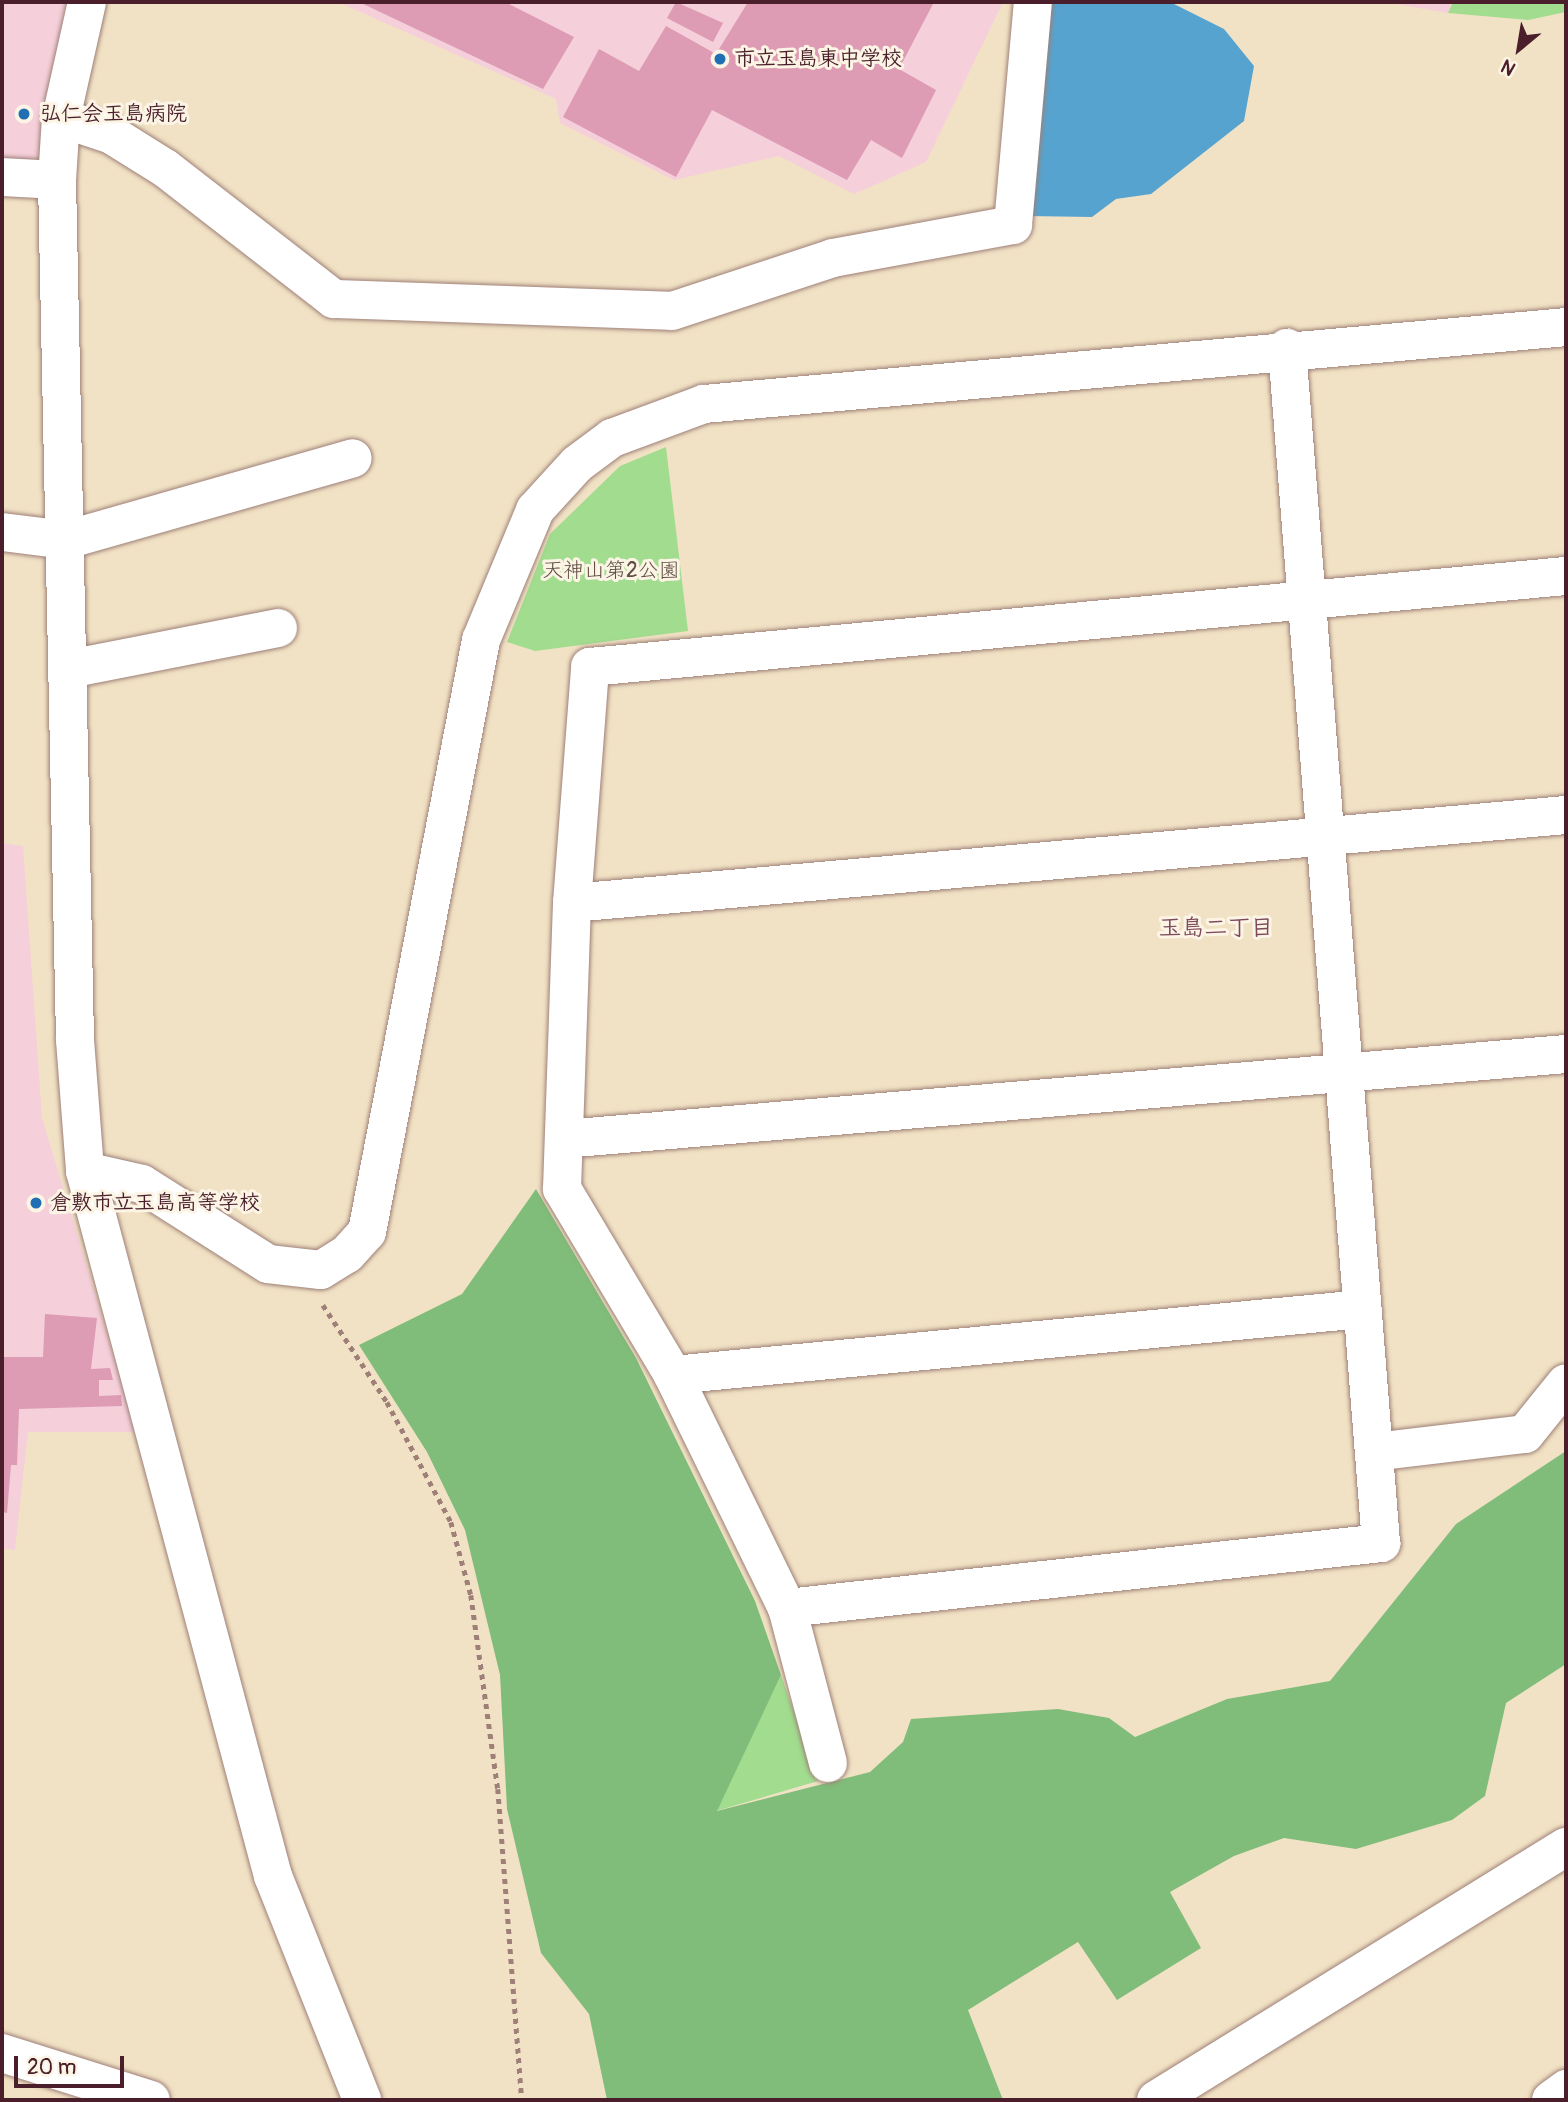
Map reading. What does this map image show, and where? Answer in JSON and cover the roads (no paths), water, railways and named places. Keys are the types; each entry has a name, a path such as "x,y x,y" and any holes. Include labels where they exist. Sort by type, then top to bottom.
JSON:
{"street":[{"path":"88,2 61,118 57,180 75,1040 85,1171 272,1875 362,2100"},
{"path":"61,118 112,135 165,168 334,299 672,312 833,258 1013,225 1033,2"},
{"path":"2,177 57,180"},
{"path":"85,1171 142,1184 268,1264 321,1270 348,1254 367,1232 481,640 536,510 577,464 623,433 704,404 1287,348 1566,327"},
{"path":"786,1608 1381,1543 1328,833 1306,598 1287,348"},
{"path":"2,532 66,540 353,458"},
{"path":"828,1763 786,1608 673,1375 562,1189 572,903 590,667 1306,598 1566,576"},
{"path":"69,669 278,628"},
{"path":"572,903 1328,833 1566,815"},
{"path":"564,1139 1346,1076 1566,1054"},
{"path":"673,1375 1362,1309"},
{"path":"1374,1452 1525,1434 1566,1383"},
{"path":"1156,2100 1566,1847"},
{"path":"2,2053 78,2089 151,2100"},
{"path":"1551,2100 1566,2089"}],"water":[{"path":"1042,2 1170,2 1224,29 1254,66 1244,121 1151,194 1116,199 1092,217 1027,216"}],"place":[{"name":"市立玉島東中学校","path":"720,59"},
{"name":"弘仁会玉島病院","path":"24,114"},
{"name":"倉敷市立玉島高等学校","path":"36,1203"}],"district":[{"name":"玉島二丁目","path":"1216,928"}],"park label":[{"name":"天神山第2公園","path":"611,571"}]}
